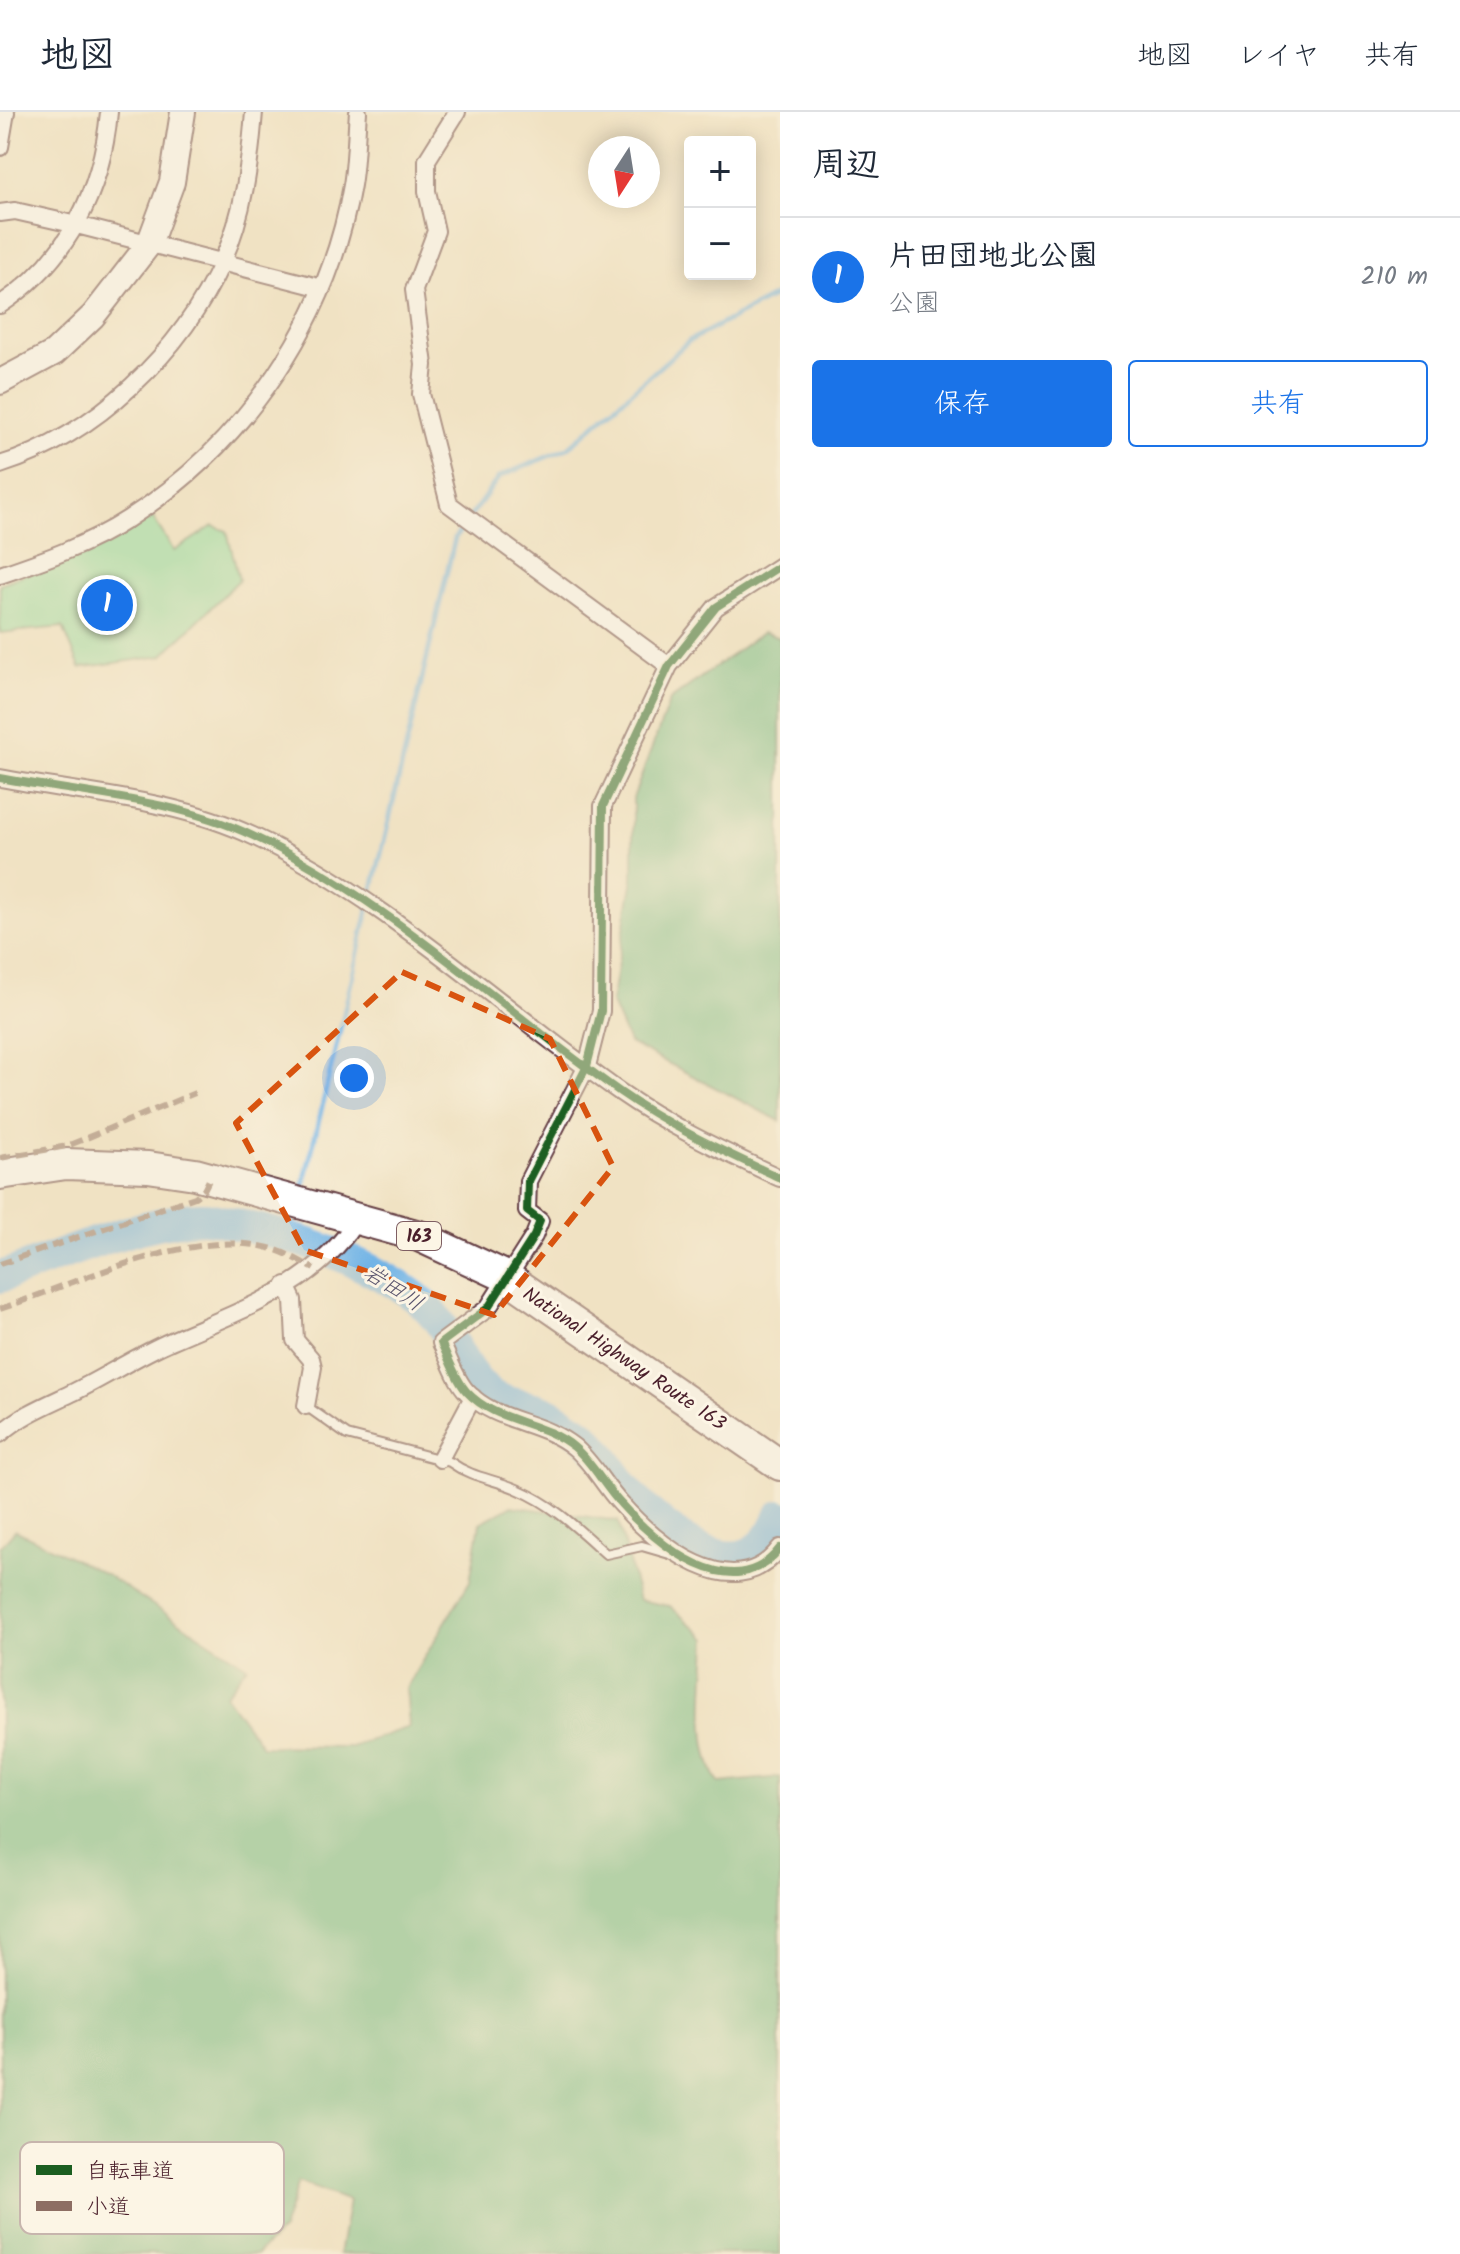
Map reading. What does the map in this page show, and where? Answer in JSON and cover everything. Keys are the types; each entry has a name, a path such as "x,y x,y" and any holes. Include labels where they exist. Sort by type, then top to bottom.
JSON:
{"highway":[{"name":"National Highway Route 163","path":"0,1174 66,1164 148,1167 195,1174 350,1231 419,1236 507,1277 780,1465"}],"street":[{"path":"0,147 6,112"},
{"path":"0,305 32,281 77,225 95,186 109,112"},
{"path":"0,382 54,353 93,316 149,244 172,182 183,112"},
{"path":"0,465 68,434 140,377 179,333 223,262 238,221 254,112"},
{"path":"0,575 53,557 127,520 212,452 266,388 300,335 322,288 341,234 352,183 358,112"},
{"path":"457,112 427,160 427,191 436,231 414,290 424,365 421,394 449,504 669,666"},
{"path":"0,213 15,211 77,225 322,288"},
{"path":"780,566 716,607 669,666 603,806 601,1011 587,1066 528,1181 527,1211 540,1221 534,1236 488,1308 441,1343 465,1390 493,1412 539,1425 573,1447 622,1505 682,1556 700,1566 728,1573 764,1564 780,1548"},
{"path":"0,778 162,806 212,820 289,853 377,910 659,1117 780,1178"},
{"path":"0,1434 22,1415 169,1341 251,1308 317,1268 350,1231"},
{"path":"286,1285 293,1300 295,1340 311,1359 313,1367 306,1406"},
{"path":"440,1459 473,1397"}],"lane":[{"path":"306,1406 347,1435 450,1462 459,1471 518,1489 558,1511 606,1554 642,1546 682,1556"}],"highlighted area":[{"path":"402,972 550,1039 613,1167 494,1315 304,1250 236,1123"}],"green space":[{"path":"150,513 174,551 213,526 227,531 239,580 162,656 80,668 63,627 0,633 0,584 96,547"},
{"path":"763,632 780,638 780,1121 629,1043 611,1002 633,878 633,798 670,700"},
{"path":"511,1506 618,1521 639,1600 670,1606 707,1639 704,1733 719,1783 780,1777 780,2254 339,2254 349,2201 298,2182 284,2224 284,2142 20,2142 20,2234 278,2234 257,2254 24,2254 17,2250 12,2254 0,2254 0,1547 15,1530 105,1574 247,1666 225,1695 262,1746 351,1747 409,1727 406,1688 470,1581 480,1523"}],"waterway":[{"path":"302,1192 455,538 499,477 568,448 689,341 780,293"},
{"path":"284,1234 291,1217"},
{"name":"岩田川","path":"0,1277 128,1232 180,1220 212,1219 283,1236 368,1268 422,1302 443,1326 474,1378 485,1390 507,1402 547,1412 578,1431 593,1444 644,1508 684,1540 706,1551 727,1556 748,1554 766,1541 780,1516"}],"marked path":[{"path":"0,1158 67,1146 195,1093"},
{"path":"0,1264 195,1197 204,1190 210,1178"},
{"path":"0,1309 134,1261 206,1245 239,1244 269,1248 314,1269"}],"cycle path":[{"path":"780,566 716,607 669,666 603,806 601,1011 587,1066 528,1181 527,1211 540,1221 534,1236 488,1308 441,1343 467,1392 491,1410 547,1431 574,1447 636,1520 675,1552 696,1564 719,1571 741,1572 761,1565 780,1548"},
{"path":"0,778 161,806 253,836 303,862 397,922 639,1105 780,1178"}],"place":[{"name":"片田団地北公園","path":"107,605"}]}
